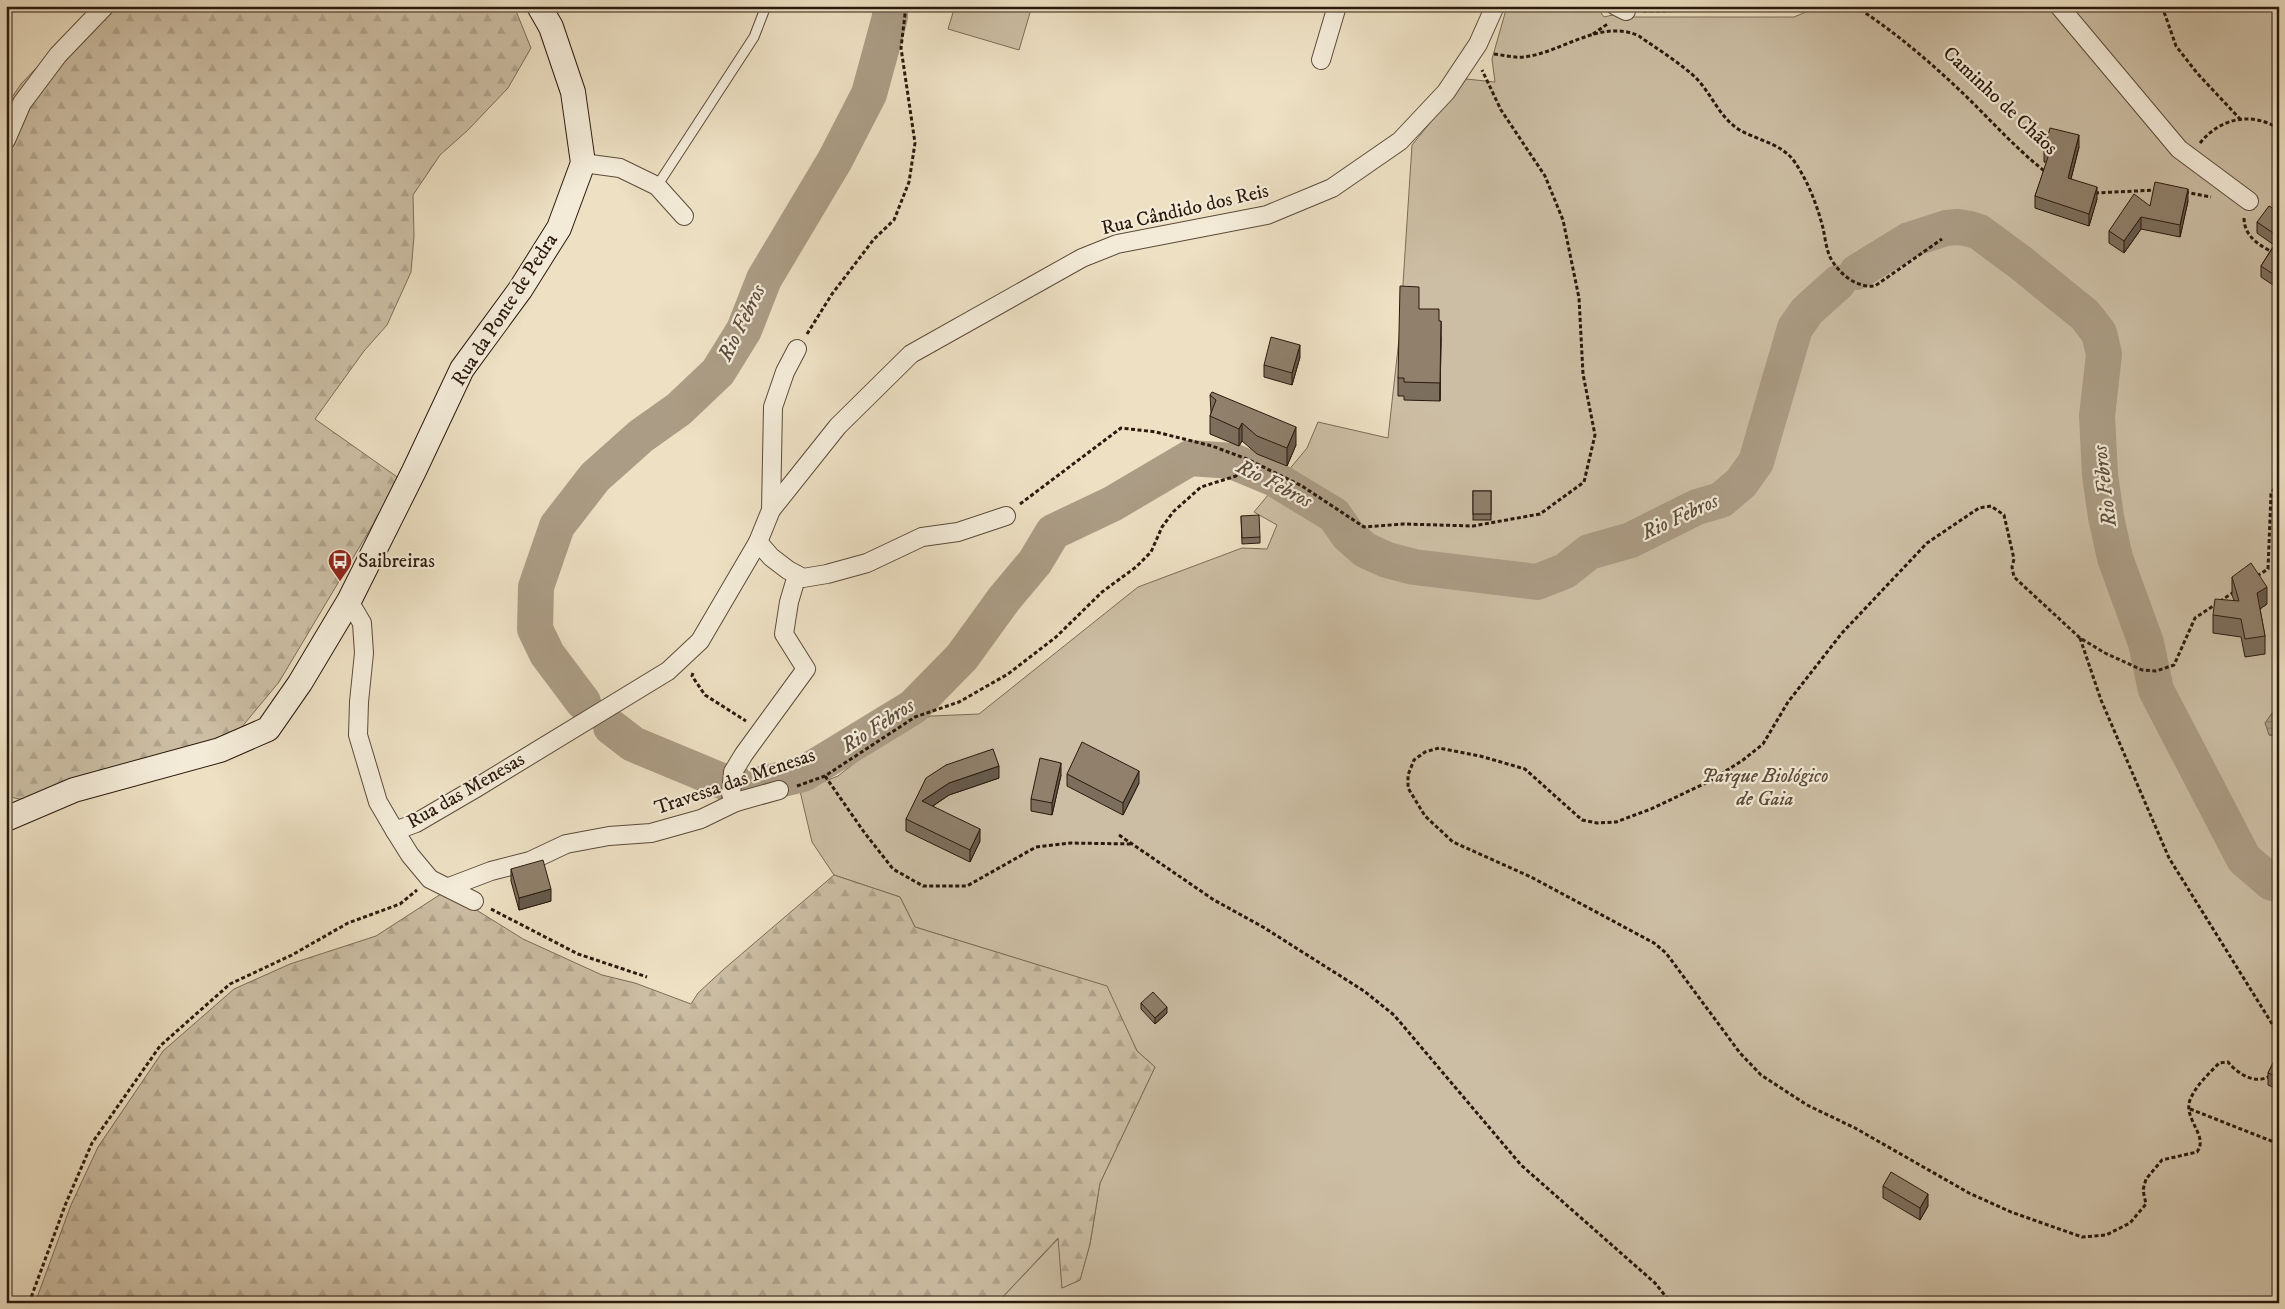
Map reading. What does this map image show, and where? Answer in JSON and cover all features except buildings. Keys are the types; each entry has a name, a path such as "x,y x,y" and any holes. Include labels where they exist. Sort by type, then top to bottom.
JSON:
{"street":[{"path":"6,140 22,102 58,55 105,6"},
{"name":"Rua da Ponte de Pedra","path":"349,601 414,471 462,369 520,290 559,228 583,163 572,92 551,28 539,6"},
{"path":"1321,60 1337,6"},
{"name":"Rua Cândido dos Reis","path":"758,542 771,510 838,426 911,354 1091,254 1117,244 1267,215 1332,188 1400,141 1446,92 1473,52 1495,6"},
{"path":"2059,6 2179,149 2249,201"},
{"path":"583,163 620,168 657,186 684,216"},
{"name":"Rua Cândido dos Reis","path":"771,510 772,407 785,372 797,349"},
{"path":"758,542 771,557 803,578 828,574 868,563 922,537 958,532 1006,516"},
{"name":"Rua das Menesas","path":"349,601 362,623 364,653 358,735 378,802 395,831 416,823 476,788 668,671 700,641 758,542"},
{"path":"733,798 733,772 806,669 784,634 789,602 797,575"},
{"path":"6,819 74,790 220,750 268,729 300,683 349,601"},
{"name":"Travessa das Menesas","path":"449,887 491,871 530,860 566,844 609,836 651,833 700,819 733,798 779,790"},
{"path":"395,831 410,855 430,879 474,901"}],"lane":[{"path":"6,13 10,6"},
{"path":"657,186 754,37 766,6"}],"path":[{"path":"797,349 832,294 874,239 894,220 909,182 915,143 900,48 906,6"},
{"path":"1621,8 1668,11 1712,6"},
{"name":"Caminho de Chãos","path":"1855,6 1895,35 1952,83 2025,156 2050,175"},
{"path":"2162,6 2176,46 2197,73 2241,120"},
{"path":"1473,52 1526,57 1593,34 1630,32 1648,42 1697,79 1726,119 1738,128 1782,150 1793,160 1812,193 1829,254 1839,272 1852,281 1865,287 1875,286 1942,239"},
{"path":"1006,516 1121,428 1156,432 1212,446 1247,459 1302,486 1364,528 1403,524 1473,526 1540,514 1584,482 1595,435 1583,374 1579,298 1563,220 1545,176 1501,110 1473,52"},
{"path":"2179,149 2193,149 2207,134 2228,122 2254,118 2266,121 2279,129"},
{"path":"2088,193 2143,189 2162,190"},
{"path":"2181,192 2215,197"},
{"path":"2249,201 2244,221 2251,237 2260,246 2279,255"},
{"name":"Travessa das Menesas","path":"779,790 804,785 825,776 914,717 959,702 1008,674 1056,637 1102,592 1136,567 1151,552 1162,527 1173,512 1201,487 1236,476 1247,459"},
{"path":"2252,580 2268,569 2271,494 2279,480"},
{"path":"2236,591 2195,618 2174,664 2156,671 2142,670 2105,653 2080,638 2014,577 2012,567 2014,559 2004,514 1991,506 1979,508 1927,542 1842,633 1788,702 1764,744 1743,760 1701,785 1651,809 1616,822 1597,823 1582,820 1525,769 1480,756 1440,748 1425,752 1414,760 1408,775 1408,788 1425,816 1453,842 1531,877 1654,943 1666,953 1740,1054 1762,1075 1807,1105 1855,1128 1969,1194 2011,1212 2082,1237 2106,1235 2130,1223 2146,1204 2143,1190 2146,1179 2162,1160 2197,1152 2201,1147 2200,1136 2192,1124 2189,1103 2196,1087 2219,1063 2228,1062 2238,1073 2254,1079 2270,1077 2274,1069"},
{"path":"2080,638 2101,700 2169,858 2279,1035"},
{"path":"700,641 692,676 705,694 717,704 761,730"},
{"path":"825,776 893,869 923,886 967,886 1036,847 1072,843 1133,844"},
{"path":"1119,836 1214,900 1263,927 1364,991 1394,1015 1521,1165 1655,1283 1671,1303"},
{"path":"29,1303 66,1203 92,1143 160,1046 230,984 292,956 348,923 400,904 430,879"},
{"path":"474,901 578,954 647,977"},
{"path":"2190,1109 2279,1144"}],"green space":[{"path":"95,6 514,6 531,48 508,88 468,130 440,155 413,195 414,236 411,272 387,325 364,351 315,419 400,479 279,682 236,734 28,801 6,796 6,106 21,84"},
{"path":"955,6 1032,6 1019,50 948,29"},
{"name":"Parque Biológico de Gaia","path":"1507,6 1596,6 1604,17 1617,14 1621,17 1794,17 1820,6 2279,6 2279,1303 997,1303 1059,1238 1062,1288 1080,1280 1090,1244 1100,1183 1155,1067 1137,1051 1106,986 915,927 900,897 834,875 812,842 800,791 838,776 884,740 909,724 931,716 979,714 1138,587 1242,548 1267,549 1277,525 1254,512 1307,448 1318,422 1388,438 1400,330 1412,145 1466,79 1495,82 1492,59"},
{"path":"834,875 900,897 915,927 1107,986 1137,1051 1155,1067 1100,1183 1090,1244 1080,1280 1062,1288 1058,1238 997,1303 898,1303 873,1298 864,1303 35,1303 71,1205 98,1147 163,1051 234,989 290,964 376,936 444,892 523,939 602,975 635,983 691,1004 698,993 724,969"}],"shaded area":[{"path":"2279,709 2279,738 2269,735 2265,723 2272,713"}],"waterway":[{"name":"Rio Febros","path":"583,702 547,654 535,629 536,587 557,526 595,477 641,436 679,409 718,372 744,330 764,279 835,160 869,94 890,17 890,6"},
{"name":"Rio Febros","path":"1857,272 1909,240 1946,228 1970,229 1979,232 2021,263 2085,315 2099,333 2104,354 2097,416 2100,475 2106,517 2115,558 2146,643 2156,690 2244,859 2272,883 2279,884"},
{"name":"Rio Febros","path":"611,727 633,744 741,789 803,774 913,707 962,657 1004,599 1035,562 1053,532 1112,504 1190,458 1232,461 1273,478 1334,515 1348,535 1365,550 1387,560 1414,567 1537,582 1565,571 1589,552 1631,540 1697,507 1721,500 1741,483 1756,462 1795,328 1807,311 1838,283"}],"place":[{"name":"Saibreiras","path":"340,582"}]}
